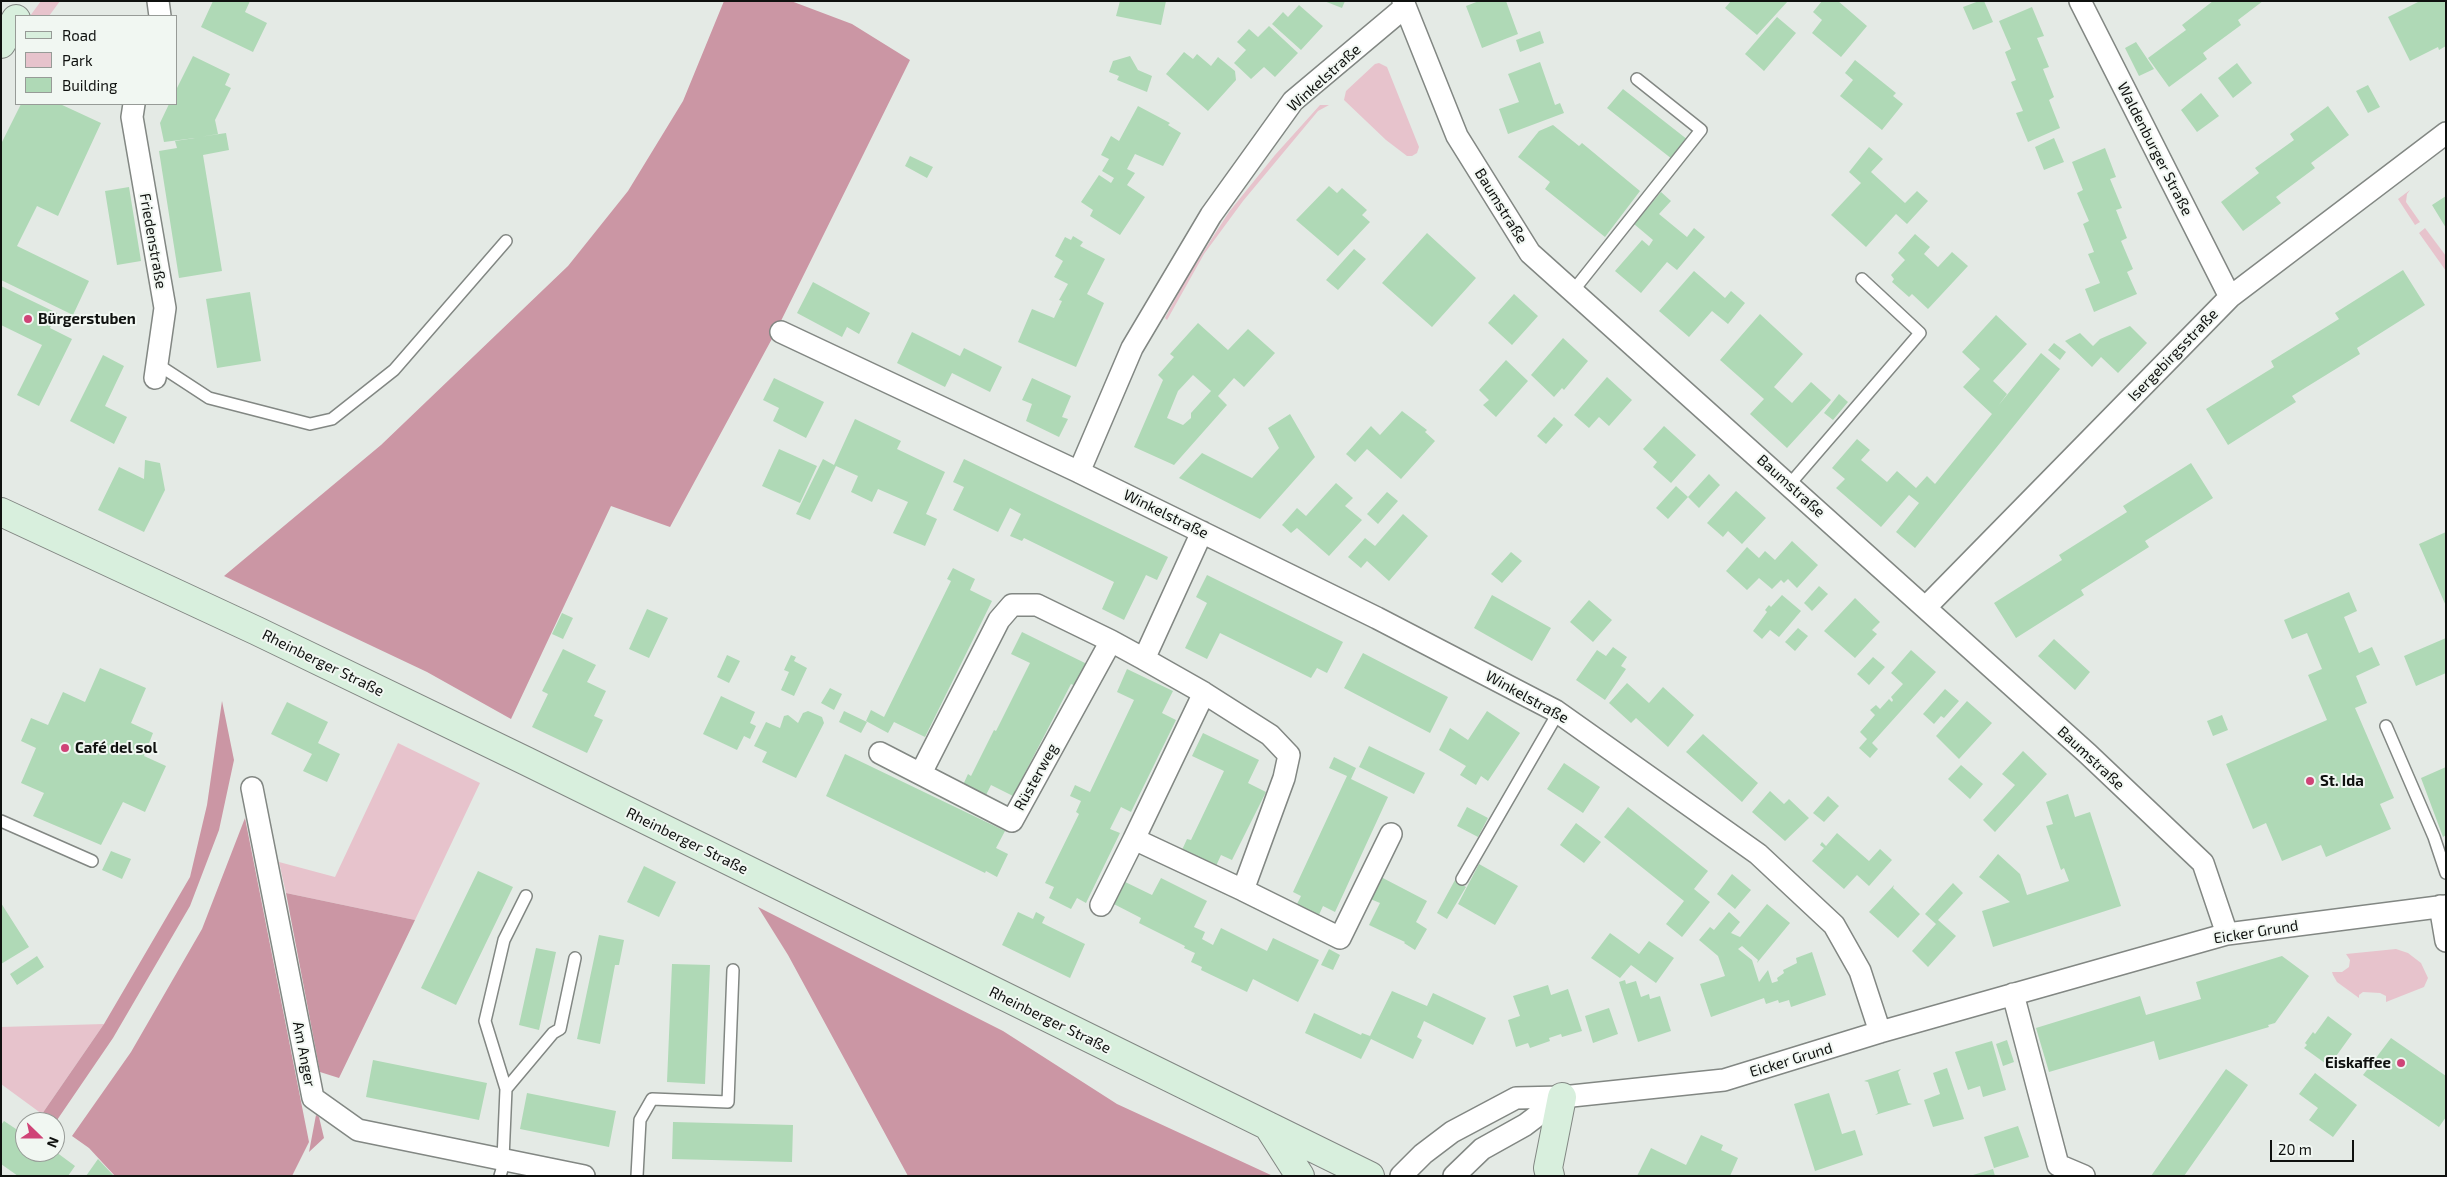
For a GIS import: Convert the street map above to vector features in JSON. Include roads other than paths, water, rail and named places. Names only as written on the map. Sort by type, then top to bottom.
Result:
[{"type":"main road","points":[[19,15],[27,1]]},
{"type":"main road","points":[[1,44],[15,21]]},
{"type":"main road","name":"Rheinberger Straße","points":[[1,512],[526,761],[1370,1176]]},
{"type":"main road","points":[[1550,1176],[1548,1168],[1562,1097]]},
{"type":"main road","points":[[1268,1126],[1300,1176]]},
{"type":"street","points":[[158,1],[160,15]]},
{"type":"street","name":"Waldenburger Straße","points":[[2080,1],[2230,297]]},
{"type":"street","name":"Baumstraße","points":[[1404,4],[1457,136],[1530,253],[1926,607],[2088,754],[2203,863],[2227,934]]},
{"type":"street","name":"Winkelstraße","points":[[1079,472],[1132,348],[1211,215],[1293,101],[1404,4]]},
{"type":"street","name":"Friedenstraße","points":[[134,105],[132,117],[165,308],[156,371]]},
{"type":"street","name":"Isergebirgsstraße","points":[[1926,607],[2230,297],[2446,133]]},
{"type":"street","name":"Winkelstraße","points":[[781,332],[1202,532],[1368,614],[1558,712],[1758,854],[1834,925],[1860,971],[1880,1032]]},
{"type":"street","points":[[1144,659],[1202,532]]},
{"type":"street","points":[[920,773],[999,620],[1012,605],[1036,605],[1144,659],[1204,693],[1270,736],[1290,755],[1284,778],[1243,890]]},
{"type":"street","name":"Rüsterweg","points":[[880,753],[1012,822],[1111,642]]},
{"type":"street","points":[[1101,905],[1204,693]]},
{"type":"street","name":"Am Anger","points":[[252,788],[313,1098],[358,1130],[502,1165],[584,1176]]},
{"type":"street","points":[[1134,839],[1340,938],[1391,834]]},
{"type":"street","points":[[2443,906],[2446,941]]},
{"type":"street","name":"Eicker Grund","points":[[1401,1176],[1423,1154],[1452,1132],[1516,1098],[1562,1097],[1724,1080],[1880,1032],[2227,934],[2443,906]]},
{"type":"street","points":[[2014,994],[2058,1165],[2084,1176]]},
{"type":"street","points":[[1454,1176],[1482,1148],[1525,1125],[1562,1097]]},
{"type":"lane","points":[[1573,291],[1701,130],[1637,79]]},
{"type":"lane","points":[[156,371],[209,398],[310,424],[332,419],[394,370],[506,241]]},
{"type":"lane","points":[[1790,485],[1920,333],[1862,278]]},
{"type":"lane","points":[[1462,879],[1558,712]]},
{"type":"lane","points":[[2386,726],[2434,837],[2446,873]]},
{"type":"lane","points":[[1,821],[92,860]]},
{"type":"lane","points":[[502,1165],[506,1089],[485,1021],[504,940],[526,896]]},
{"type":"lane","points":[[506,1089],[553,1033],[560,1029],[575,958]]},
{"type":"lane","points":[[637,1176],[640,1120],[652,1099],[728,1102],[733,970]]},
{"type":"place","name":"Bürgerstuben","points":[[28,319]]},
{"type":"place","name":"Café del sol","points":[[65,748]]},
{"type":"place","name":"St. Ida","points":[[2310,781]]},
{"type":"place","name":"Eiskaffee","points":[[2401,1063]]}]
